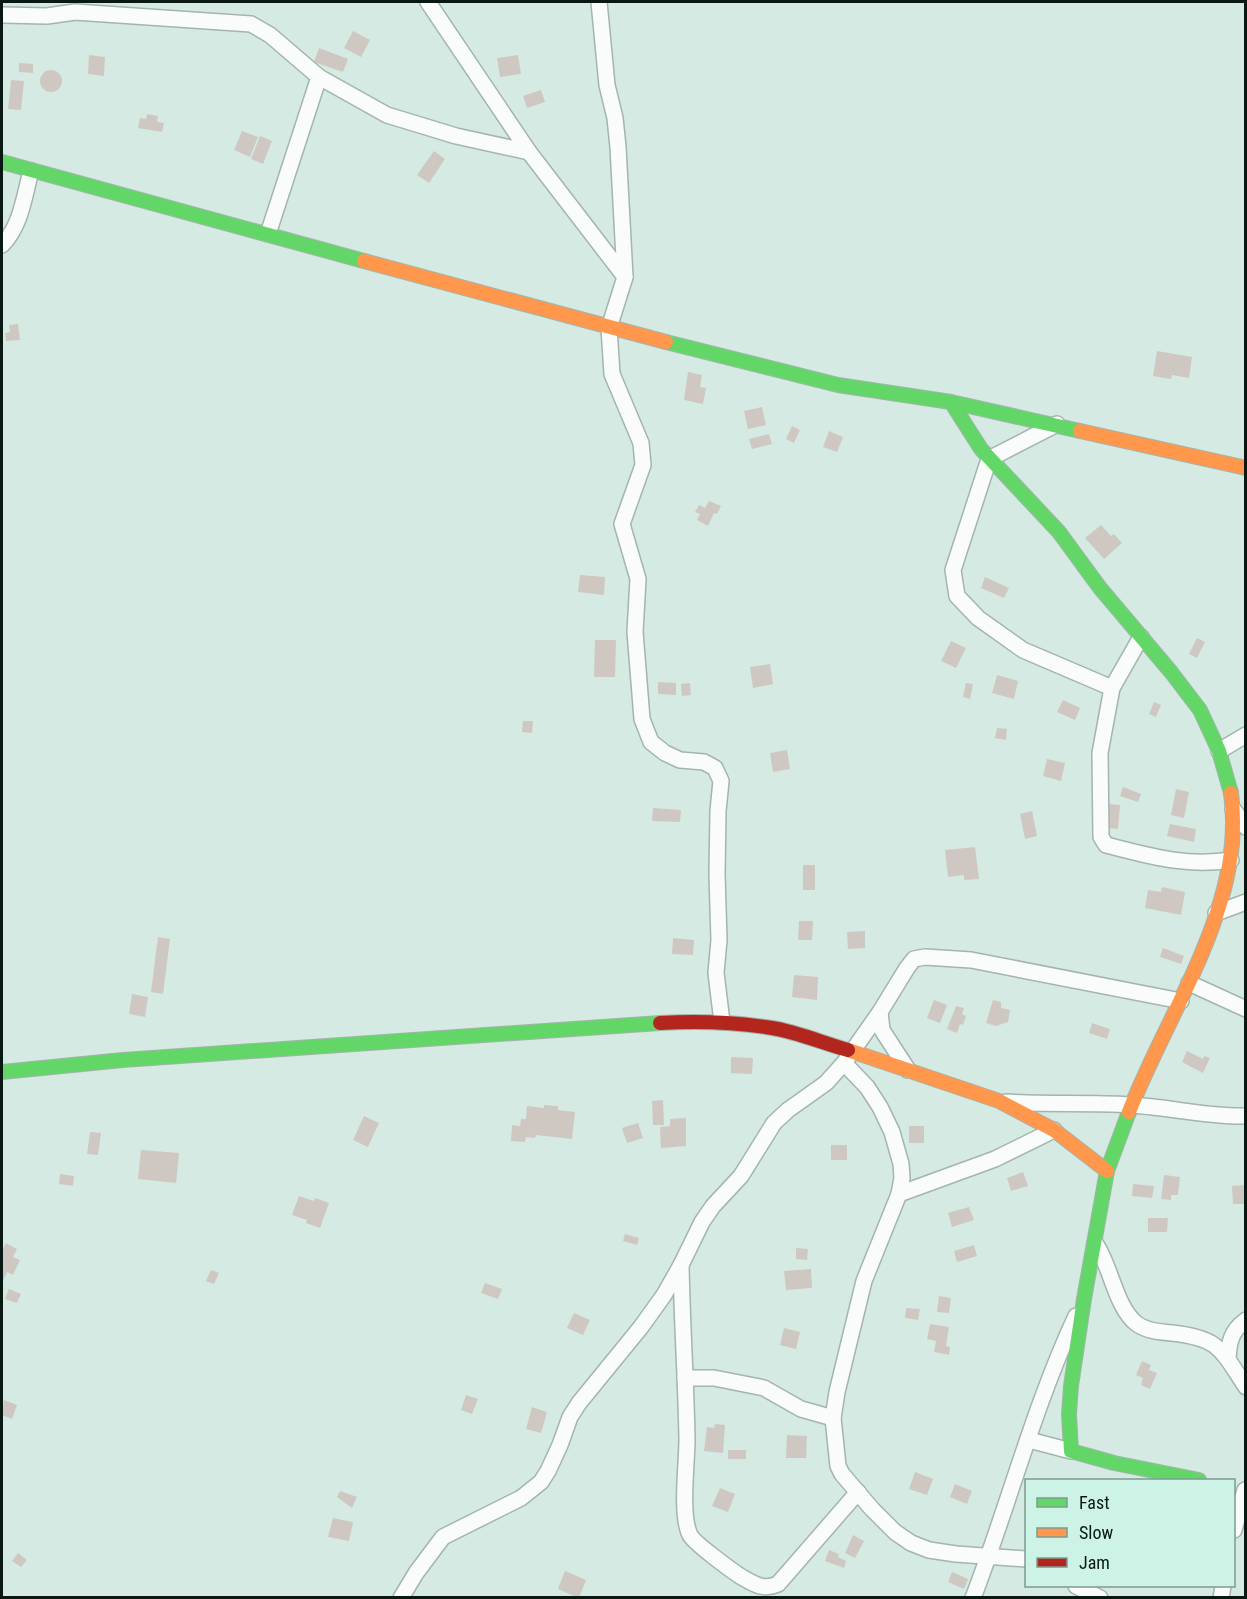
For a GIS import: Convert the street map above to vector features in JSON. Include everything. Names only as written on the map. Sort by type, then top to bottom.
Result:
[{"type":"street","points":[[428,2],[529,152],[625,277]]},
{"type":"street","points":[[599,2],[607,85],[615,118],[618,147],[625,277],[609,328],[612,374],[641,443],[643,465],[622,524],[638,579],[635,632],[642,719],[651,742],[665,753],[680,760],[704,762],[715,768],[721,781],[717,874],[719,940],[716,973],[722,1022]]},
{"type":"street","points":[[2,15],[47,16],[75,12],[251,24],[270,35],[319,77],[387,115],[456,136],[529,152]]},
{"type":"street","points":[[268,234],[319,77]]},
{"type":"street","points":[[2,162],[609,328],[838,385],[951,402],[1058,424],[1245,468]]},
{"type":"street","points":[[2,245],[9,238],[17,223],[31,171]]},
{"type":"street","points":[[951,402],[981,450],[1059,531],[1100,588],[1200,710],[1219,751],[1229,782],[1233,809],[1231,860],[1216,913],[1189,983],[1132,1105],[1107,1171],[1071,1386],[1069,1414],[1071,1451]]},
{"type":"street","points":[[1058,424],[989,459],[953,570],[957,596],[978,618],[1023,650],[1112,688]]},
{"type":"street","points":[[1141,637],[1112,688],[1100,753],[1102,842],[1106,845],[1169,860],[1196,864],[1231,860]]},
{"type":"street","points":[[1219,751],[1245,735]]},
{"type":"street","points":[[1233,809],[1245,826]]},
{"type":"street","points":[[1216,913],[1245,902]]},
{"type":"street","points":[[401,1598],[442,1537],[521,1498],[541,1482],[548,1471],[570,1417],[664,1295],[702,1222],[713,1206],[748,1165],[774,1123],[826,1083],[848,1057],[914,959],[925,957],[971,960],[1181,1001]]},
{"type":"street","points":[[1189,983],[1245,1009]]},
{"type":"street","points":[[880,1012],[882,1030],[909,1071]]},
{"type":"street","points":[[2,1072],[123,1060],[691,1022],[722,1022],[774,1028],[848,1057],[909,1071],[999,1101],[1069,1139],[1107,1171]]},
{"type":"street","points":[[848,1057],[880,1107],[892,1132],[901,1164],[902,1178],[899,1194],[864,1281],[832,1418],[838,1466],[842,1474],[895,1532],[911,1543],[929,1550],[1025,1559]]},
{"type":"street","points":[[999,1101],[1132,1105],[1185,1112],[1245,1116]]},
{"type":"street","points":[[899,1194],[995,1159],[1054,1130]]},
{"type":"street","points":[[1095,1243],[1106,1262],[1127,1312],[1136,1323],[1148,1330],[1191,1335],[1208,1340],[1228,1359],[1245,1387]]},
{"type":"street","points":[[681,1265],[686,1502],[689,1534],[693,1540],[735,1572],[761,1587],[770,1588],[777,1584],[858,1492]]},
{"type":"street","points":[[973,1598],[1054,1366],[1084,1299]]},
{"type":"street","points":[[1228,1359],[1229,1342],[1233,1333],[1245,1320]]},
{"type":"street","points":[[685,1378],[714,1378],[764,1388],[801,1409],[832,1418]]},
{"type":"street","points":[[1029,1440],[1114,1463],[1194,1479]]},
{"type":"street","points":[[1235,1520],[1241,1489]]},
{"type":"street","points":[[1078,1587],[1100,1598]]},
{"type":"building","points":[[353,31],[370,40],[361,57],[344,48]]},
{"type":"building","points":[[319,48],[348,59],[343,72],[314,62]]},
{"type":"building","points":[[89,55],[105,57],[104,76],[88,74]]},
{"type":"building","points":[[518,55],[521,74],[500,77],[497,58]]},
{"type":"building","points":[[19,63],[33,64],[33,73],[19,72]]},
{"type":"building","points":[[51,70],[59,73],[62,81],[59,89],[51,92],[43,89],[40,81],[43,73]]},
{"type":"building","points":[[11,80],[24,81],[21,110],[8,109]]},
{"type":"building","points":[[541,90],[545,102],[527,108],[523,96]]},
{"type":"building","points":[[147,114],[158,116],[157,122],[164,123],[162,132],[138,128],[140,118],[146,119]]},
{"type":"building","points":[[242,131],[258,137],[250,157],[234,150]]},
{"type":"building","points":[[260,136],[272,141],[263,164],[251,159]]},
{"type":"building","points":[[434,151],[445,159],[429,183],[417,175]]},
{"type":"building","points":[[18,324],[20,340],[6,341],[5,333],[10,332],[9,325]]},
{"type":"building","points":[[1157,351],[1192,357],[1189,378],[1172,375],[1171,379],[1153,376]]},
{"type":"building","points":[[688,372],[702,375],[700,387],[706,388],[703,404],[684,400]]},
{"type":"building","points":[[762,407],[766,425],[748,429],[744,411]]},
{"type":"building","points":[[792,426],[800,430],[794,443],[786,439]]},
{"type":"building","points":[[829,431],[843,437],[837,452],[823,447]]},
{"type":"building","points":[[769,434],[772,444],[752,449],[749,439]]},
{"type":"building","points":[[709,501],[721,506],[717,514],[714,513],[708,526],[697,520],[700,514],[695,512],[699,505],[705,508]]},
{"type":"building","points":[[1101,525],[1111,536],[1114,534],[1122,543],[1104,559],[1085,538]]},
{"type":"building","points":[[580,575],[605,577],[604,595],[578,592]]},
{"type":"building","points":[[985,577],[1009,588],[1004,598],[981,588]]},
{"type":"building","points":[[1197,638],[1205,642],[1197,658],[1189,654]]},
{"type":"building","points":[[595,640],[616,640],[615,677],[594,677]]},
{"type":"building","points":[[951,641],[966,648],[956,668],[941,661]]},
{"type":"building","points":[[770,664],[773,684],[753,688],[750,667]]},
{"type":"building","points":[[997,675],[1018,681],[1014,699],[992,693]]},
{"type":"building","points":[[658,682],[676,683],[676,695],[658,694]]},
{"type":"building","points":[[690,683],[691,695],[682,696],[681,684]]},
{"type":"building","points":[[966,683],[973,684],[970,699],[963,697]]},
{"type":"building","points":[[1063,700],[1080,708],[1075,720],[1057,712]]},
{"type":"building","points":[[1154,702],[1161,705],[1156,717],[1149,714]]},
{"type":"building","points":[[523,721],[533,721],[532,733],[522,732]]},
{"type":"building","points":[[997,728],[1007,729],[1006,740],[995,738]]},
{"type":"building","points":[[787,750],[790,769],[773,772],[770,753]]},
{"type":"building","points":[[1047,759],[1065,763],[1061,781],[1043,776]]},
{"type":"building","points":[[1123,787],[1141,794],[1138,802],[1120,796]]},
{"type":"building","points":[[1176,789],[1189,792],[1184,818],[1171,815]]},
{"type":"building","points":[[1109,804],[1120,805],[1118,829],[1106,828]]},
{"type":"building","points":[[653,808],[681,810],[680,822],[652,821]]},
{"type":"building","points":[[1032,811],[1037,836],[1025,839],[1020,814]]},
{"type":"building","points":[[1170,824],[1196,829],[1194,842],[1167,836]]},
{"type":"building","points":[[975,847],[979,879],[964,880],[964,875],[948,877],[945,850]]},
{"type":"building","points":[[803,865],[815,865],[815,890],[803,890]]},
{"type":"building","points":[[1162,887],[1185,892],[1181,915],[1145,908],[1148,890],[1161,892]]},
{"type":"building","points":[[799,921],[813,921],[812,940],[798,940]]},
{"type":"building","points":[[865,931],[865,948],[848,949],[847,932]]},
{"type":"building","points":[[158,937],[170,939],[163,994],[151,992]]},
{"type":"building","points":[[673,938],[694,940],[693,955],[672,954]]},
{"type":"building","points":[[1163,948],[1184,956],[1181,964],[1160,957]]},
{"type":"building","points":[[794,975],[818,977],[817,1000],[792,997]]},
{"type":"building","points":[[132,994],[148,997],[145,1017],[129,1014]]},
{"type":"building","points":[[934,1000],[947,1005],[940,1023],[927,1018]]},
{"type":"building","points":[[993,1000],[1001,1002],[1001,1008],[1010,1010],[1008,1022],[996,1026],[986,1023]]},
{"type":"building","points":[[956,1006],[964,1008],[962,1014],[966,1016],[957,1033],[947,1029]]},
{"type":"building","points":[[1092,1023],[1110,1029],[1107,1039],[1089,1033]]},
{"type":"building","points":[[1187,1051],[1203,1059],[1204,1056],[1210,1058],[1203,1073],[1182,1062]]},
{"type":"building","points":[[731,1057],[753,1058],[752,1074],[731,1073]]},
{"type":"building","points":[[663,1100],[664,1125],[653,1125],[652,1101]]},
{"type":"building","points":[[544,1105],[558,1106],[558,1110],[575,1112],[572,1139],[536,1135],[535,1138],[526,1137],[525,1142],[511,1141],[512,1125],[520,1126],[521,1119],[526,1119],[527,1106],[544,1108]]},
{"type":"building","points":[[364,1116],[379,1123],[368,1147],[353,1140]]},
{"type":"building","points":[[686,1118],[686,1146],[661,1148],[660,1127],[670,1126],[670,1119]]},
{"type":"building","points":[[638,1123],[643,1138],[627,1143],[622,1128]]},
{"type":"building","points":[[909,1126],[924,1126],[924,1143],[909,1143]]},
{"type":"building","points":[[90,1132],[101,1133],[98,1155],[87,1154]]},
{"type":"building","points":[[831,1145],[847,1145],[847,1160],[831,1160]]},
{"type":"building","points":[[141,1150],[179,1153],[176,1183],[138,1179]]},
{"type":"building","points":[[1023,1172],[1028,1186],[1011,1191],[1007,1178]]},
{"type":"building","points":[[60,1174],[74,1176],[73,1186],[59,1184]]},
{"type":"building","points":[[1164,1175],[1180,1177],[1178,1195],[1171,1195],[1171,1200],[1161,1199]]},
{"type":"building","points":[[1133,1184],[1154,1186],[1152,1198],[1132,1196]]},
{"type":"building","points":[[1246,1185],[1246,1204],[1233,1204],[1232,1186]]},
{"type":"building","points":[[299,1196],[329,1203],[320,1228],[292,1215]]},
{"type":"building","points":[[969,1207],[974,1220],[952,1227],[948,1213]]},
{"type":"building","points":[[1148,1218],[1168,1218],[1167,1232],[1148,1232]]},
{"type":"building","points":[[625,1234],[639,1238],[637,1245],[623,1241]]},
{"type":"building","points":[[6,1243],[17,1249],[13,1257],[20,1260],[13,1275],[7,1272],[2,1283],[2,1251]]},
{"type":"building","points":[[974,1245],[977,1256],[957,1262],[954,1251]]},
{"type":"building","points":[[796,1248],[808,1249],[807,1260],[796,1259]]},
{"type":"building","points":[[811,1269],[812,1288],[786,1290],[784,1271]]},
{"type":"building","points":[[211,1270],[219,1273],[214,1284],[206,1281]]},
{"type":"building","points":[[485,1283],[502,1289],[498,1299],[481,1293]]},
{"type":"building","points":[[9,1289],[21,1294],[17,1303],[5,1299]]},
{"type":"building","points":[[939,1296],[951,1298],[949,1313],[937,1312]]},
{"type":"building","points":[[906,1308],[920,1309],[918,1320],[905,1318]]},
{"type":"building","points":[[574,1313],[590,1320],[583,1335],[567,1328]]},
{"type":"building","points":[[930,1324],[949,1327],[946,1346],[950,1347],[949,1355],[934,1352],[936,1341],[927,1339]]},
{"type":"building","points":[[784,1328],[800,1332],[796,1349],[780,1345]]},
{"type":"building","points":[[1142,1361],[1151,1365],[1149,1370],[1157,1373],[1150,1389],[1141,1385],[1143,1378],[1136,1375]]},
{"type":"building","points":[[466,1395],[478,1399],[472,1414],[461,1410]]},
{"type":"building","points":[[4,1400],[17,1405],[12,1419],[2,1415]]},
{"type":"building","points":[[532,1407],[547,1412],[541,1433],[526,1429]]},
{"type":"building","points":[[715,1424],[725,1425],[723,1453],[704,1451],[707,1427],[714,1428]]},
{"type":"building","points":[[787,1435],[807,1436],[806,1458],[786,1458]]},
{"type":"building","points":[[728,1450],[746,1450],[746,1459],[728,1459]]},
{"type":"building","points":[[915,1472],[933,1479],[927,1495],[909,1489]]},
{"type":"building","points":[[955,1484],[972,1491],[967,1504],[950,1497]]},
{"type":"building","points":[[720,1488],[735,1494],[728,1512],[712,1506]]},
{"type":"building","points":[[340,1491],[357,1497],[352,1508],[337,1497]]},
{"type":"building","points":[[333,1518],[353,1522],[349,1541],[328,1537]]},
{"type":"building","points":[[853,1535],[864,1541],[855,1558],[845,1553]]},
{"type":"building","points":[[829,1550],[839,1554],[838,1557],[846,1561],[844,1568],[825,1561]]},
{"type":"building","points":[[18,1553],[27,1560],[21,1567],[12,1561]]},
{"type":"building","points":[[565,1571],[586,1580],[579,1598],[558,1589]]},
{"type":"building","points":[[952,1572],[968,1579],[964,1589],[948,1582]]},
{"type":"traffic: fast","points":[[2,162],[364,261]]},
{"type":"traffic: fast","points":[[666,342],[838,385],[951,402],[1080,431]]},
{"type":"traffic: fast","points":[[951,402],[981,449],[1059,532],[1100,588],[1200,710],[1219,751],[1231,793]]},
{"type":"traffic: fast","points":[[2,1072],[123,1060],[660,1023]]},
{"type":"traffic: fast","points":[[1129,1112],[1107,1171],[1084,1299],[1071,1386],[1069,1414],[1071,1451],[1114,1463],[1194,1479]]},
{"type":"traffic: slow","points":[[364,261],[666,342]]},
{"type":"traffic: slow","points":[[1080,431],[1246,468]]},
{"type":"traffic: slow","points":[[1129,1112],[1216,917],[1227,876],[1233,835],[1231,793]]},
{"type":"traffic: slow","points":[[848,1050],[999,1101],[1054,1130],[1107,1171]]},
{"type":"traffic: jam","points":[[660,1023],[716,1022],[772,1028],[848,1050]]}]
